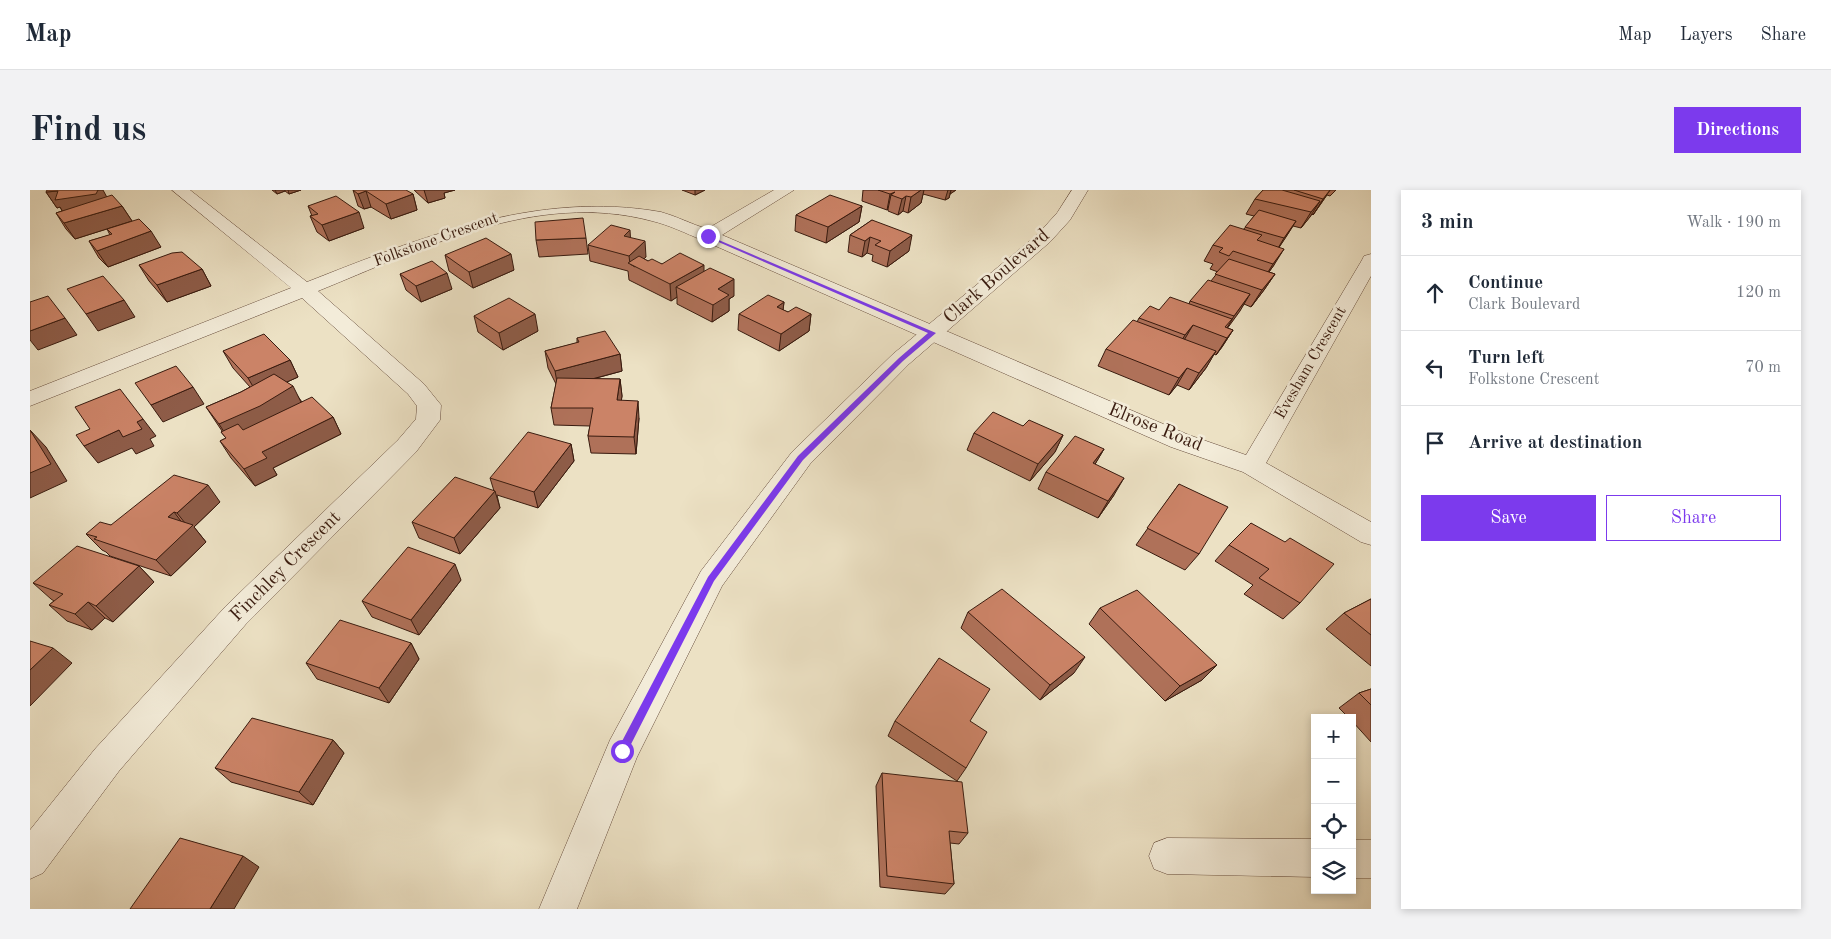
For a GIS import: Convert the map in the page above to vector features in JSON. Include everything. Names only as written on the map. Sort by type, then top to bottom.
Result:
[{"type":"street","name":"Finchley Crescent","points":[[30,860],[107,760],[236,615],[408,446],[428,420],[429,404],[416,389],[304,289],[180,190]]},
{"type":"street","points":[[708,236],[786,190]]},
{"type":"street","name":"Clark Boulevard","points":[[558,909],[622,751],[711,579],[801,458],[901,359],[1044,238],[1064,216],[1080,190]]},
{"type":"street","name":"Folkstone Crescent","points":[[30,399],[462,227],[514,212],[569,207],[611,208],[656,216],[708,236],[932,333]]},
{"type":"street","name":"Evesham Crescent","points":[[1252,466],[1371,260]]},
{"type":"street","name":"Elrose Road","points":[[932,333],[1180,441],[1252,466],[1371,535]]},
{"type":"street","points":[[1167,856],[1311,858]]},
{"type":"street","points":[[1356,859],[1371,859]]},
{"type":"building","points":[[47,190],[98,190],[96,194],[55,200],[58,191],[46,192]]},
{"type":"building","points":[[353,190],[406,190],[413,194],[386,204],[366,191],[358,194]]},
{"type":"building","points":[[878,190],[921,190],[911,197],[906,196],[902,199],[891,195],[895,192],[890,194]]},
{"type":"building","points":[[1263,190],[1282,190],[1320,201],[1311,212],[1255,199]]},
{"type":"building","points":[[1294,190],[1330,190],[1323,199]]},
{"type":"building","points":[[112,195],[122,206],[64,223],[56,213]]},
{"type":"building","points":[[830,195],[862,206],[828,227],[796,215]]},
{"type":"building","points":[[336,196],[359,212],[322,225],[310,216],[318,214],[308,206]]},
{"type":"building","points":[[1259,210],[1296,221],[1284,238],[1245,227]]},
{"type":"building","points":[[583,218],[586,238],[536,240],[535,222]]},
{"type":"building","points":[[139,219],[151,231],[97,251],[89,241],[112,234],[107,229]]},
{"type":"building","points":[[872,220],[912,235],[890,251],[875,245],[881,241],[870,237],[865,241],[850,235]]},
{"type":"building","points":[[611,225],[630,230],[624,236],[645,241],[629,256],[588,245]]},
{"type":"building","points":[[1230,225],[1262,235],[1257,240],[1284,249],[1273,264],[1233,251],[1229,256],[1219,252],[1223,248],[1213,245]]},
{"type":"building","points":[[486,238],[511,254],[469,272],[445,255]]},
{"type":"building","points":[[182,252],[202,269],[157,285],[139,265],[172,253]]},
{"type":"building","points":[[680,253],[704,265],[670,284],[628,263],[639,256],[648,261],[652,259],[662,264]]},
{"type":"building","points":[[1229,259],[1275,274],[1262,290],[1215,274]]},
{"type":"building","points":[[432,261],[447,273],[416,286],[400,274]]},
{"type":"building","points":[[710,268],[734,279],[718,289],[729,295],[713,305],[676,287]]},
{"type":"building","points":[[103,276],[124,300],[86,314],[67,289]]},
{"type":"building","points":[[1208,280],[1250,294],[1234,316],[1190,301]]},
{"type":"building","points":[[768,295],[784,302],[777,307],[788,312],[796,307],[811,314],[781,334],[739,314]]},
{"type":"building","points":[[48,296],[65,318],[30,331],[30,302]]},
{"type":"building","points":[[1170,297],[1232,319],[1225,327],[1233,330],[1227,338],[1193,325],[1185,335],[1139,318],[1150,306],[1159,310]]},
{"type":"building","points":[[509,298],[535,314],[499,333],[474,316]]},
{"type":"building","points":[[1133,320],[1216,351],[1199,373],[1187,368],[1179,378],[1106,349]]},
{"type":"building","points":[[605,331],[620,354],[555,371],[545,351],[579,342],[577,338]]},
{"type":"building","points":[[264,334],[290,360],[248,378],[223,351]]},
{"type":"building","points":[[176,366],[193,387],[151,405],[135,383]]},
{"type":"building","points":[[274,374],[293,386],[260,406],[219,424],[206,407],[241,392]]},
{"type":"building","points":[[557,378],[620,379],[617,400],[638,401],[634,437],[588,436],[593,408],[551,408]]},
{"type":"building","points":[[120,389],[143,419],[137,422],[142,429],[123,437],[119,430],[84,446],[76,435],[90,429],[75,407]]},
{"type":"building","points":[[312,397],[333,417],[262,452],[267,458],[244,469],[220,441],[226,438],[221,432],[238,424],[243,430]]},
{"type":"building","points":[[993,412],[1023,426],[1029,420],[1063,435],[1038,464],[974,433]]},
{"type":"building","points":[[30,430],[51,464],[30,473]]},
{"type":"building","points":[[528,432],[571,444],[534,492],[490,478]]},
{"type":"building","points":[[1075,436],[1104,449],[1093,463],[1124,478],[1108,501],[1046,472]]},
{"type":"building","points":[[174,475],[208,485],[177,513],[174,512],[168,517],[193,525],[156,560],[94,539],[97,537],[86,534],[100,522],[111,525]]},
{"type":"building","points":[[455,477],[495,491],[454,538],[412,522]]},
{"type":"building","points":[[1179,484],[1228,507],[1199,554],[1147,528]]},
{"type":"building","points":[[1251,523],[1285,542],[1290,538],[1334,564],[1300,603],[1259,578],[1269,569],[1229,545]]},
{"type":"building","points":[[77,546],[139,566],[96,606],[88,602],[75,614],[49,605],[63,594],[33,583]]},
{"type":"building","points":[[408,547],[455,564],[411,620],[362,601]]},
{"type":"building","points":[[1002,589],[1085,657],[1050,685],[968,612]]},
{"type":"building","points":[[1137,590],[1217,665],[1180,686],[1100,608]]},
{"type":"building","points":[[1371,599],[1371,635],[1344,613]]},
{"type":"building","points":[[340,620],[411,643],[379,688],[306,663]]},
{"type":"building","points":[[30,641],[53,648],[30,670]]},
{"type":"building","points":[[939,658],[990,689],[970,721],[987,732],[966,768],[895,721]]},
{"type":"building","points":[[1371,689],[1371,705],[1359,693]]},
{"type":"building","points":[[252,718],[333,740],[299,792],[215,768]]},
{"type":"building","points":[[882,773],[962,782],[968,833],[949,831],[954,884],[887,876]]},
{"type":"building","points":[[180,838],[243,856],[210,909],[130,909]]},
{"type":"route","points":[[622,751],[711,579],[801,458],[901,359],[932,333],[708,236]]}]
